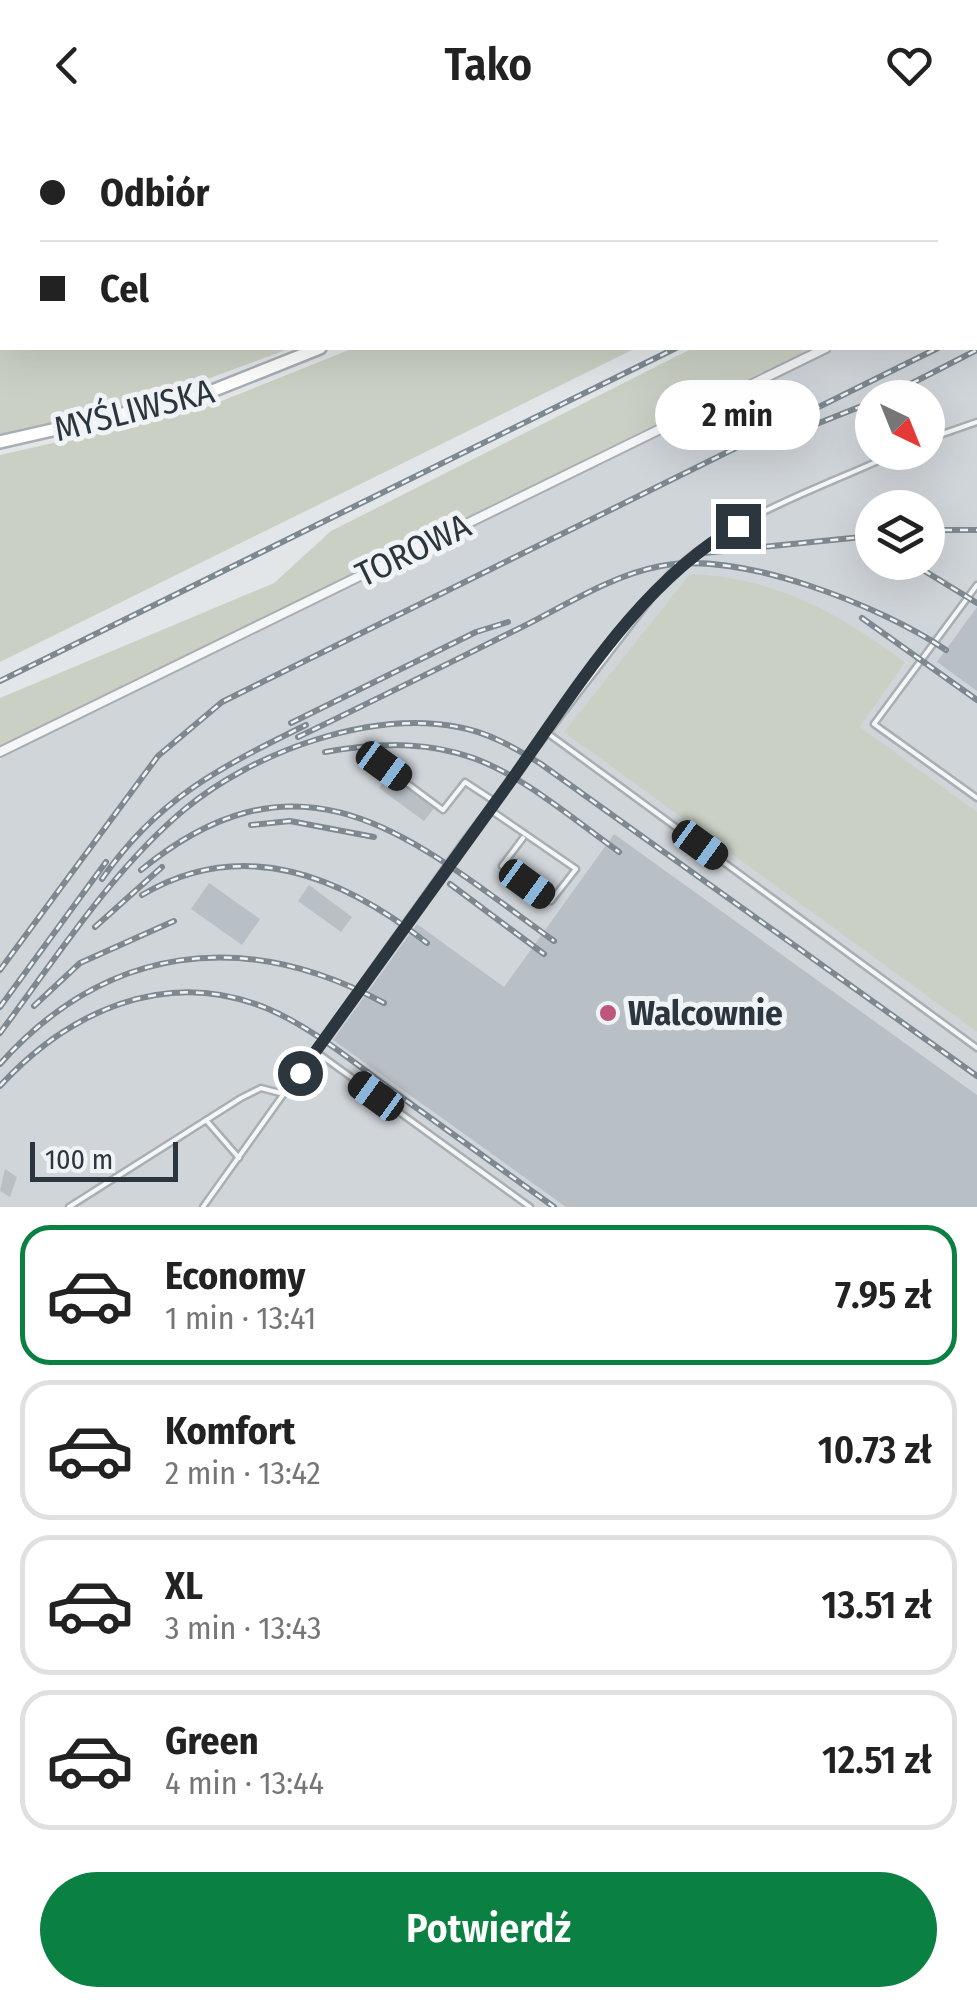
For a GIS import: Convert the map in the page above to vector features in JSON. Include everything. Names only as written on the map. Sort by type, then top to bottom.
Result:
[{"type":"street","name":"MYŚLIWSKA","points":[[0,442],[171,405],[315,350]]},
{"type":"street","name":"TOROWA","points":[[0,752],[822,350]]},
{"type":"lane","points":[[945,432],[977,422]]},
{"type":"lane","points":[[203,1207],[489,808],[616,640],[693,554],[738,526],[859,470]]},
{"type":"lane","points":[[977,585],[874,724],[977,798]]},
{"type":"lane","points":[[546,732],[977,1048]]},
{"type":"lane","points":[[384,766],[443,810],[465,782],[494,802]]},
{"type":"lane","points":[[489,808],[576,868],[551,901],[502,866],[522,838]]},
{"type":"lane","points":[[315,1052],[530,1207]]},
{"type":"lane","points":[[70,1207],[260,1088],[284,1094]]},
{"type":"lane","points":[[206,1120],[239,1158]]},
{"type":"shaded area","points":[[0,350],[286,350],[134,406],[0,434]]},
{"type":"shaded area","points":[[349,350],[632,350],[0,662],[0,455],[199,410]]},
{"type":"shaded area","points":[[689,350],[808,350],[0,746],[0,698],[274,583],[331,531]]},
{"type":"shaded area","points":[[834,350],[977,350],[977,1207],[0,1207],[0,759]]},
{"type":"shaded area","points":[[690,574],[778,590],[830,613],[905,662],[860,727],[977,812],[977,1032],[564,732]]},
{"type":"building","points":[[977,607],[977,691],[937,662]]},
{"type":"building","points":[[392,770],[438,803],[424,821],[379,788]]},
{"type":"building","name":"Walcownie","points":[[614,834],[977,1095],[977,1207],[566,1207],[333,1040],[417,924],[504,987]]},
{"type":"building","points":[[209,883],[260,919],[242,945],[191,909]]},
{"type":"building","points":[[309,885],[352,917],[341,932],[298,901]]},
{"type":"building","points":[[5,1169],[17,1177],[10,1197],[0,1191]]},
{"type":"railway","points":[[0,681],[672,350]]},
{"type":"railway","points":[[0,970],[158,756],[222,702],[934,350]]},
{"type":"railway","points":[[918,380],[977,350]]},
{"type":"railway","points":[[781,438],[855,409]]},
{"type":"railway","points":[[945,530],[977,530]]},
{"type":"railway","points":[[703,553],[855,538]]},
{"type":"railway","points":[[298,737],[590,592],[661,566],[693,563],[769,574],[848,600],[946,650]]},
{"type":"railway","points":[[939,580],[977,603]]},
{"type":"railway","points":[[862,618],[977,700]]},
{"type":"railway","points":[[291,723],[476,632],[508,622]]},
{"type":"railway","points":[[0,1033],[86,915],[133,859],[213,788],[314,740],[351,730],[424,723],[480,733],[541,764],[977,1076]]},
{"type":"railway","points":[[102,879],[146,827],[193,787],[306,725]]},
{"type":"railway","points":[[325,752],[416,746],[485,763],[547,799],[619,852]]},
{"type":"railway","points":[[141,870],[200,830],[255,810],[307,807],[356,817],[405,839],[453,868],[554,941]]},
{"type":"railway","points":[[251,825],[290,821],[374,837]]},
{"type":"railway","points":[[0,1007],[106,862]]},
{"type":"railway","points":[[142,895],[180,877],[218,868],[255,866],[291,872],[361,899],[427,943]]},
{"type":"railway","points":[[95,927],[162,867]]},
{"type":"railway","points":[[450,884],[544,954]]},
{"type":"railway","points":[[34,1006],[80,963],[174,921]]},
{"type":"railway","points":[[0,1064],[42,1024],[86,993],[132,972],[180,960],[230,958],[280,964],[332,979],[384,1003]]},
{"type":"railway","points":[[0,1086],[57,1036],[121,1004],[156,995],[192,992],[229,997],[266,1008],[316,1035],[554,1207]]},
{"type":"place","name":"Walcownie","points":[[608,1013]]},
{"type":"route","points":[[300,1073],[462,844],[616,640],[669,575],[705,545],[738,526]]}]
